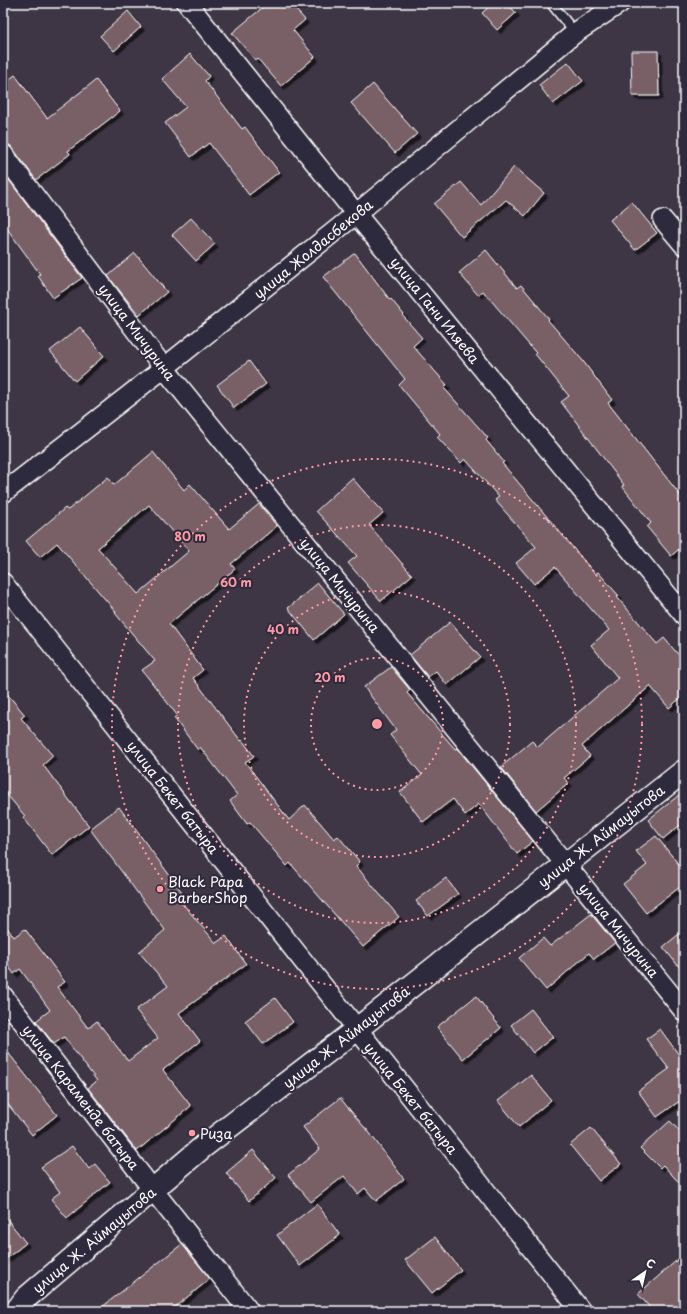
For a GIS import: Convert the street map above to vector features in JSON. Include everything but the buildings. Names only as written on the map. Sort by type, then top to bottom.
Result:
[{"type":"street","name":"улица Гани Иляева","points":[[187,3],[356,214],[684,615]]},
{"type":"street","name":"улица Жолдасбекова","points":[[3,494],[164,368],[356,214],[575,33],[620,3]]},
{"type":"street","name":"улица Мичурина","points":[[3,154],[164,368],[684,1011]]},
{"type":"street","points":[[663,220],[684,245]]},
{"type":"street","name":"улица Бекет батыра","points":[[3,583],[581,1311]]},
{"type":"street","name":"улица Ж. Аймауытова","points":[[16,1311],[26,1298],[204,1146],[357,1030],[684,771]]},
{"type":"street","name":"улица Караменде батыра","points":[[3,996],[153,1190],[250,1311]]},
{"type":"lane","points":[[551,3],[575,33]]},
{"type":"place","name":"Black Papa BarberShop","points":[[160,889]]},
{"type":"place","name":"Риза","points":[[192,1133]]}]
